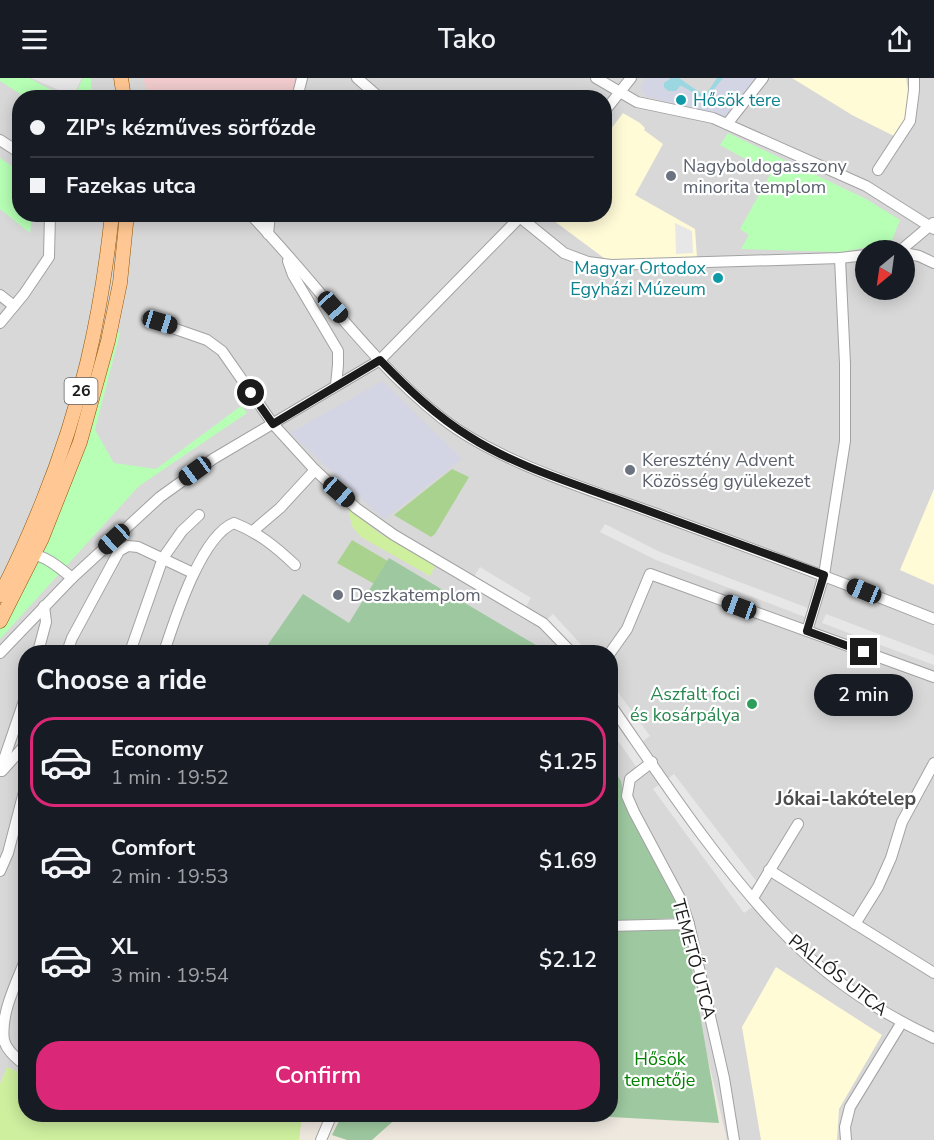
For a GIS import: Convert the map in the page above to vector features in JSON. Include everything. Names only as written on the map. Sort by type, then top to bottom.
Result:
[{"type":"main road","name":"26","points":[[0,595],[19,560],[63,452],[80,397],[94,339],[106,272],[111,222]]},
{"type":"main road","name":"26","points":[[0,621],[61,496],[80,442],[108,341],[120,283],[126,222]]},
{"type":"street","points":[[357,78],[371,90]]},
{"type":"street","points":[[596,78],[637,102],[713,118],[866,186],[932,226],[915,241]]},
{"type":"street","points":[[612,102],[631,78]]},
{"type":"street","points":[[727,124],[763,78]]},
{"type":"street","points":[[878,170],[910,121],[914,78]]},
{"type":"street","points":[[0,323],[49,257],[50,222]]},
{"type":"street","points":[[257,222],[380,360],[444,420],[473,439],[504,455],[573,484],[824,575],[934,619]]},
{"type":"street","points":[[268,234],[269,222]]},
{"type":"street","points":[[0,653],[72,578],[160,497],[213,459],[380,360],[514,222]]},
{"type":"street","points":[[527,222],[564,253],[588,262],[611,265],[855,256]]},
{"type":"street","points":[[286,255],[293,275],[338,351],[336,385]]},
{"type":"street","points":[[915,255],[934,263]]},
{"type":"street","points":[[807,631],[824,575],[845,441],[845,364],[840,258]]},
{"type":"street","points":[[0,295],[14,306]]},
{"type":"street","points":[[147,319],[207,340],[222,351],[273,424],[315,470],[339,492],[394,535],[543,623],[564,645]]},
{"type":"street","points":[[253,531],[280,508],[315,470]]},
{"type":"street","points":[[132,645],[163,558],[182,531],[199,515]]},
{"type":"street","points":[[167,645],[193,573],[225,526],[234,523],[253,531],[295,565]]},
{"type":"street","points":[[70,645],[119,551],[128,546],[138,547],[193,573]]},
{"type":"street","points":[[19,560],[25,554],[34,554],[57,566],[72,578]]},
{"type":"street","points":[[615,645],[627,629],[650,574],[934,677]]},
{"type":"street","points":[[40,645],[46,622],[44,606]]},
{"type":"street","name":"PALLÓS UTCA","points":[[618,715],[720,858],[778,928],[812,960],[859,996],[934,1038]]},
{"type":"street","points":[[0,773],[18,719]]},
{"type":"street","points":[[0,773],[18,753]]},
{"type":"street","name":"TEMETŐ UTCA","points":[[652,762],[630,779],[627,796],[681,900],[689,924],[724,1078],[734,1140]]},
{"type":"street","points":[[855,924],[878,887],[903,822],[934,763]]},
{"type":"street","points":[[0,871],[8,853],[18,815]]},
{"type":"street","points":[[753,898],[798,824]]},
{"type":"street","points":[[770,870],[934,973]]},
{"type":"street","points":[[618,926],[689,924]]},
{"type":"street","points":[[18,976],[3,1011],[4,1040],[12,1054],[18,1056]]},
{"type":"street","points":[[846,1140],[844,1127],[850,1107],[902,1022]]},
{"type":"street","points":[[321,1140],[329,1122]]},
{"type":"shaded area","points":[[0,78],[934,78],[934,1140],[727,1140],[675,918],[618,922],[618,645],[18,645],[18,1072],[7,1067],[0,1084]]},
{"type":"shaded area","points":[[31,78],[82,78],[76,90],[59,90]]},
{"type":"shaded area","points":[[143,78],[299,78],[297,90],[147,90]]},
{"type":"shaded area","name":"Hősök tere","points":[[646,78],[671,78],[666,80],[666,90],[670,92],[682,86],[703,99],[707,98],[723,78],[766,78],[730,122],[646,96],[640,88]]},
{"type":"shaded area","points":[[792,78],[906,78],[911,107],[898,138],[852,115]]},
{"type":"shaded area","points":[[623,113],[640,123],[645,128],[644,130],[663,144],[635,195],[695,229],[697,258],[608,261],[555,222],[612,222],[612,128]]},
{"type":"shaded area","points":[[675,223],[692,231],[693,253],[676,254]]},
{"type":"shaded area","points":[[382,381],[462,459],[384,519],[290,433]]},
{"type":"shaded area","points":[[934,489],[934,585],[900,570]]},
{"type":"shaded area","points":[[605,524],[660,552],[808,608],[805,617],[656,560],[600,532]]},
{"type":"shaded area","points":[[480,567],[531,598],[524,610],[472,580]]},
{"type":"shaded area","points":[[553,614],[582,645],[564,645],[543,623]]},
{"type":"shaded area","points":[[826,614],[934,655],[934,665],[822,623]]},
{"type":"shaded area","points":[[618,692],[650,736],[639,744],[649,759],[637,768],[618,741]]},
{"type":"shaded area","points":[[674,774],[757,882],[747,890],[758,903],[744,913],[653,789]]},
{"type":"shaded area","points":[[776,967],[882,1035],[839,1109],[837,1140],[761,1140],[742,1027]]},
{"type":"green space","points":[[0,78],[29,78],[51,90],[14,90],[0,81]]},
{"type":"green space","points":[[83,78],[91,78],[92,90],[77,90]]},
{"type":"green space","points":[[728,133],[866,199],[900,220],[892,240],[855,240],[855,249],[841,252],[741,249],[749,235],[740,229],[771,173],[720,145]]},
{"type":"green space","points":[[0,158],[12,166],[12,219],[0,209]]},
{"type":"green space","points":[[16,222],[31,222],[30,233]]},
{"type":"green space","points":[[111,326],[120,333],[95,430],[114,463],[156,469],[241,406],[247,413],[139,486],[0,639],[0,625],[48,539]]},
{"type":"green space","points":[[452,469],[469,477],[435,534],[431,537],[394,515]]},
{"type":"green space","points":[[348,508],[379,533],[435,566],[430,576],[361,537],[352,526]]},
{"type":"green space","points":[[352,540],[403,570],[378,586],[337,563]]},
{"type":"green space","points":[[389,558],[535,645],[268,645],[303,594],[349,623]]},
{"type":"green space","points":[[618,776],[624,797],[678,903],[675,918],[618,922]]},
{"type":"green space","name":"Hősök temetője","points":[[685,929],[719,1123],[618,1117],[618,931]]},
{"type":"green space","points":[[7,1067],[18,1072],[18,1122],[301,1122],[299,1140],[0,1140],[0,1084]]},
{"type":"green space","points":[[338,1122],[392,1122],[372,1140],[347,1140],[332,1135]]},
{"type":"water","points":[[671,78],[679,78],[705,96],[717,78],[723,78],[705,103],[702,98],[682,86],[676,91],[668,91],[664,83]]},
{"type":"place","name":"Hősök tere","points":[[681,100]]},
{"type":"place","name":"Nagyboldogasszony minorita templom","points":[[671,176]]},
{"type":"place","name":"Magyar Ortodox Egyházi Múzeum","points":[[718,278]]},
{"type":"place","name":"Keresztény Advent Közösség gyülekezet","points":[[630,470]]},
{"type":"place","name":"Deszkatemplom","points":[[338,595]]},
{"type":"place","name":"Aszfalt foci és kosárpálya","points":[[752,704]]},
{"type":"district","name":"Jókai-lakótelep","points":[[846,798]]},
{"type":"route","points":[[251,393],[273,424],[380,360],[444,420],[504,455],[573,484],[824,575],[807,631],[864,652]]}]
